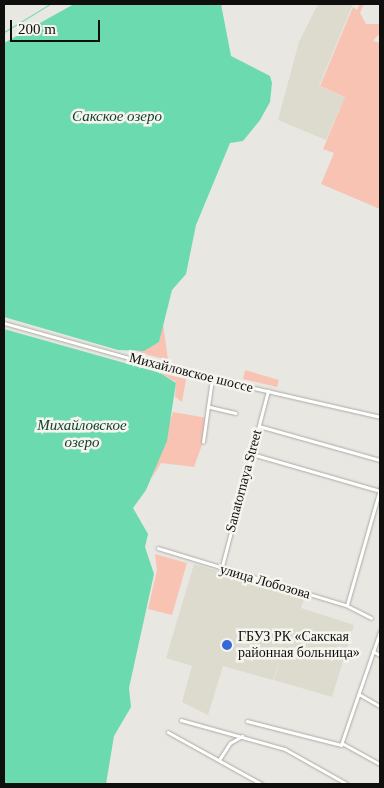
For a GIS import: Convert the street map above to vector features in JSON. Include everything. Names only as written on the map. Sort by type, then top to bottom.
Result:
[{"type":"main road","name":"Михайловское шоссе","points":[[4,323],[212,379],[380,417]]},
{"type":"street","points":[[204,442],[210,407],[212,379]]},
{"type":"street","name":"Sanatornaya Street","points":[[221,570],[268,391]]},
{"type":"street","points":[[210,407],[235,413]]},
{"type":"street","points":[[259,426],[380,460]]},
{"type":"street","points":[[252,454],[380,490],[348,606]]},
{"type":"street","name":"улица Лобозова","points":[[158,548],[221,570],[348,606],[371,618]]},
{"type":"street","points":[[247,721],[339,746],[342,743],[380,632]]},
{"type":"street","points":[[373,651],[380,655]]},
{"type":"street","points":[[359,694],[380,706]]},
{"type":"street","points":[[181,720],[244,736],[292,752],[347,784]]},
{"type":"street","points":[[168,732],[262,784]]},
{"type":"street","points":[[219,760],[230,743],[244,736]]},
{"type":"street","points":[[342,743],[380,764]]},
{"type":"shaded area","points":[[318,4],[353,4],[319,86],[345,97],[326,140],[278,120],[299,42]]},
{"type":"shaded area","points":[[360,4],[364,4],[360,13],[366,24],[380,24],[380,33],[373,41],[380,43],[380,209],[321,184],[334,153],[323,149],[345,97],[320,86],[353,7],[357,10]]},
{"type":"shaded area","points":[[163,323],[168,360],[137,352],[159,342]]},
{"type":"shaded area","points":[[245,370],[279,380],[277,387],[243,379]]},
{"type":"shaded area","points":[[160,373],[186,379],[182,402],[175,397],[176,382]]},
{"type":"shaded area","points":[[173,412],[207,418],[203,442],[194,467],[161,463],[152,478]]},
{"type":"shaded area","points":[[155,554],[187,563],[172,615],[148,609],[157,570]]},
{"type":"shaded area","name":"ГБУЗ РК «Сакская районная больница»","points":[[194,564],[305,596],[301,608],[354,625],[332,697],[274,680],[280,659],[273,680],[223,666],[208,715],[182,702],[192,666],[166,658]]},
{"type":"water","name":"Сакское озеро","points":[[74,4],[221,4],[231,56],[270,76],[272,83],[270,102],[260,120],[243,141],[230,143],[196,225],[186,274],[172,290],[159,342],[144,351],[118,350],[4,317],[4,43]]},
{"type":"water","name":"Михайловское озеро","points":[[4,329],[160,373],[176,383],[167,441],[146,490],[133,508],[148,534],[145,547],[154,574],[129,688],[131,707],[114,736],[106,784],[4,784]]},
{"type":"waterway","points":[[4,32],[50,4]]},
{"type":"place","name":"ГБУЗ РК «Сакская районная больница»","points":[[227,645]]}]
